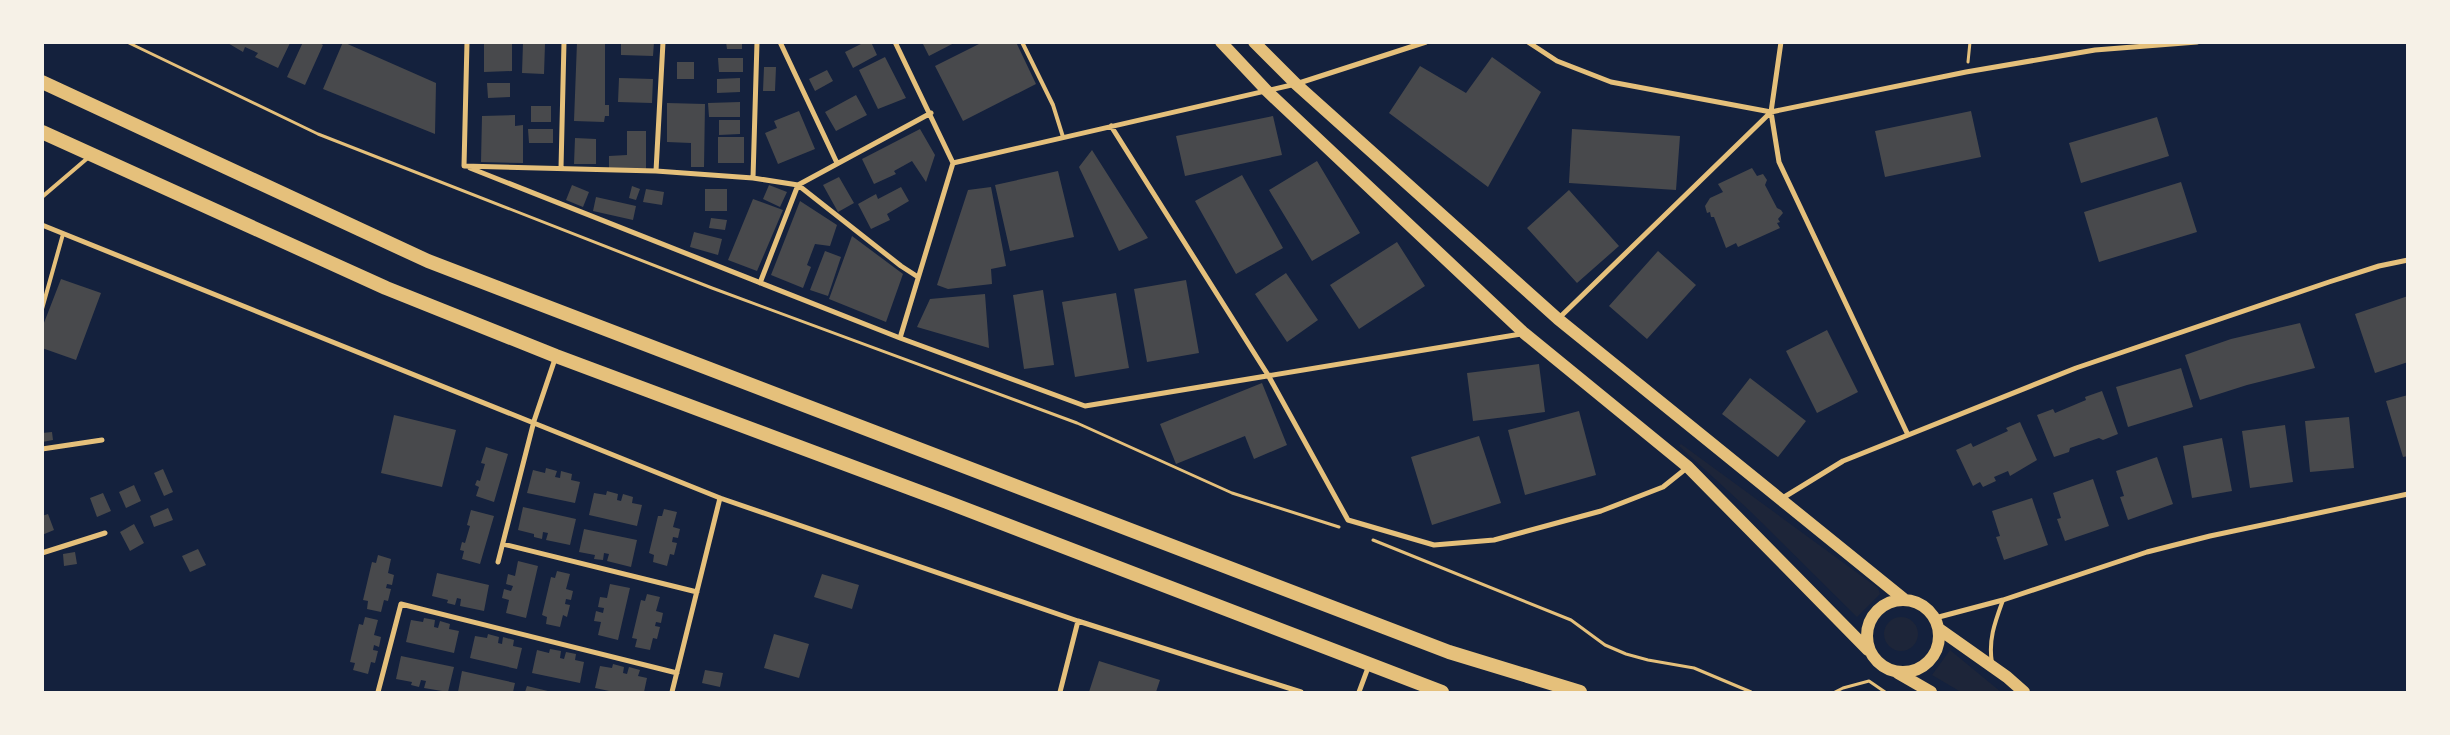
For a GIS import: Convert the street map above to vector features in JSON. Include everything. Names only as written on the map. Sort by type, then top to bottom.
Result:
[{"type":"highway","points":[[42,82],[428,261],[1449,652],[1580,692]]},
{"type":"highway","points":[[42,132],[386,288],[556,356],[947,502],[1440,692]]},
{"type":"main road","points":[[1221,42],[1267,91],[1524,333],[1688,467],[1868,650],[1875,660],[1884,668],[1931,692]]},
{"type":"main road","points":[[1254,42],[1296,84],[1558,319],[1905,600]]},
{"type":"main road","points":[[1868,650],[1866,638],[1868,626],[1873,615],[1882,606],[1892,601],[1905,600],[1916,602],[1927,608],[1937,623],[2024,692]]},
{"type":"main road","points":[[1895,672],[1907,673],[1919,669],[1929,662],[1936,653],[1939,641],[1937,623]]},
{"type":"street","points":[[464,166],[467,42]]},
{"type":"street","points":[[561,168],[564,42]]},
{"type":"street","points":[[656,171],[663,42]]},
{"type":"street","points":[[753,178],[757,42]]},
{"type":"street","points":[[780,42],[837,163]]},
{"type":"street","points":[[895,42],[931,113],[953,162],[900,338]]},
{"type":"street","points":[[953,162],[1296,84],[1426,42]]},
{"type":"street","points":[[1528,42],[1558,60],[1611,82],[1771,112],[1966,72],[2095,50],[2198,42]]},
{"type":"street","points":[[1781,42],[1771,112],[1779,162],[1908,435]]},
{"type":"street","points":[[1558,319],[1771,112]]},
{"type":"street","points":[[760,282],[798,185],[931,113]]},
{"type":"street","points":[[1111,126],[1268,375],[1348,520],[1434,545],[1494,540],[1601,511],[1663,487],[1688,467]]},
{"type":"street","points":[[464,166],[656,171],[753,178],[798,185],[901,266],[918,277]]},
{"type":"street","points":[[464,166],[900,338],[1085,406],[1524,333]]},
{"type":"street","points":[[42,226],[534,421],[720,498],[1078,621],[1301,692]]},
{"type":"street","points":[[1780,499],[1843,461],[2076,368],[2378,266],[2408,260]]},
{"type":"street","points":[[498,562],[534,421],[556,356]]},
{"type":"street","points":[[42,449],[102,440]]},
{"type":"street","points":[[1937,623],[2069,576],[2156,550],[2218,534],[2408,494]]},
{"type":"street","points":[[672,692],[720,498]]},
{"type":"street","points":[[42,552],[105,533]]},
{"type":"street","points":[[503,544],[697,592]]},
{"type":"street","points":[[378,692],[400,604],[677,673]]},
{"type":"street","points":[[1060,692],[1078,621]]},
{"type":"street","points":[[1359,692],[1369,665]]},
{"type":"lane","points":[[1022,42],[1052,105],[1063,137]]},
{"type":"lane","points":[[42,197],[91,155]]},
{"type":"lane","points":[[42,310],[63,234]]},
{"type":"lane","points":[[1993,668],[1990,649],[1992,629],[2003,600]]},
{"type":"path","points":[[127,42],[318,134],[712,288],[1077,423],[1232,493],[1342,528]]},
{"type":"path","points":[[1966,72],[1970,42]]},
{"type":"path","points":[[1370,539],[1571,620],[1605,644],[1626,654],[1694,668],[1751,692]]},
{"type":"path","points":[[1835,692],[1869,681],[1885,692]]},
{"type":"shaded area","points":[[1681,444],[1878,588],[1880,594],[1857,617],[1750,511],[1679,446]]},
{"type":"shaded area","points":[[1901,617],[1908,618],[1913,622],[1917,627],[1917,641],[1913,646],[1908,650],[1901,651],[1894,650],[1889,646],[1885,641],[1884,634],[1885,627],[1889,622],[1894,618]]},
{"type":"shaded area","points":[[1950,650],[2001,692],[1961,692],[1932,675]]},
{"type":"building","points":[[226,42],[290,43],[278,68],[255,57],[258,53],[245,47],[243,52]]},
{"type":"building","points":[[303,42],[318,42],[323,45],[305,85],[287,77]]},
{"type":"building","points":[[343,42],[436,83],[435,134],[323,89]]},
{"type":"building","points":[[484,42],[512,42],[512,71],[484,72]]},
{"type":"building","points":[[577,42],[605,42],[605,105],[609,105],[609,116],[605,116],[604,122],[574,121]]},
{"type":"building","points":[[621,42],[654,42],[653,56],[621,55]]},
{"type":"building","points":[[726,42],[742,42],[742,49],[727,49]]},
{"type":"building","points":[[865,42],[871,42],[877,55],[853,68],[845,52]]},
{"type":"building","points":[[922,42],[956,42],[929,56]]},
{"type":"building","points":[[983,42],[1016,42],[1036,84],[963,121],[935,66]]},
{"type":"building","points":[[523,43],[545,44],[544,74],[522,73]]},
{"type":"building","points":[[885,57],[906,98],[878,109],[859,70]]},
{"type":"building","points":[[1492,57],[1541,92],[1488,187],[1389,113],[1420,66],[1466,93]]},
{"type":"building","points":[[718,58],[743,58],[743,72],[719,72]]},
{"type":"building","points":[[677,62],[694,62],[694,79],[677,79]]},
{"type":"building","points":[[764,67],[776,67],[775,91],[763,91]]},
{"type":"building","points":[[827,70],[833,81],[815,91],[809,79]]},
{"type":"building","points":[[619,78],[653,79],[652,103],[618,102]]},
{"type":"building","points":[[740,78],[740,92],[717,93],[717,79]]},
{"type":"building","points":[[487,83],[510,83],[510,97],[488,98]]},
{"type":"building","points":[[856,95],[867,115],[836,131],[825,112]]},
{"type":"building","points":[[740,102],[740,117],[709,117],[708,103]]},
{"type":"building","points":[[667,103],[705,104],[704,167],[691,167],[691,143],[667,142]]},
{"type":"building","points":[[531,106],[551,106],[551,122],[531,122]]},
{"type":"building","points":[[799,111],[815,149],[778,164],[765,133],[777,128],[774,121]]},
{"type":"building","points":[[1971,111],[1981,157],[1885,177],[1875,131]]},
{"type":"building","points":[[515,115],[515,126],[523,125],[523,163],[481,162],[482,116]]},
{"type":"building","points":[[1273,116],[1282,155],[1185,176],[1176,136]]},
{"type":"building","points":[[2157,117],[2169,156],[2081,183],[2069,143]]},
{"type":"building","points":[[719,120],[740,120],[740,134],[719,135]]},
{"type":"building","points":[[528,129],[553,129],[553,143],[529,143]]},
{"type":"building","points":[[920,129],[935,155],[926,182],[912,161],[894,171],[896,174],[874,184],[862,159]]},
{"type":"building","points":[[1572,129],[1680,136],[1676,190],[1569,183]]},
{"type":"building","points":[[627,131],[646,131],[646,169],[609,169],[609,156],[627,155]]},
{"type":"building","points":[[718,137],[744,137],[744,163],[718,163]]},
{"type":"building","points":[[575,138],[596,139],[596,164],[574,164]]},
{"type":"building","points":[[1092,150],[1148,238],[1119,251],[1079,167]]},
{"type":"building","points":[[1317,161],[1360,233],[1312,261],[1269,190]]},
{"type":"building","points":[[1752,168],[1757,176],[1763,174],[1767,180],[1765,185],[1777,208],[1783,213],[1778,219],[1780,222],[1777,223],[1780,228],[1738,247],[1736,243],[1726,248],[1714,217],[1711,217],[1710,212],[1707,213],[1705,206],[1710,198],[1723,192],[1718,184]]},
{"type":"building","points":[[1058,171],[1074,237],[1010,251],[995,185]]},
{"type":"building","points":[[1242,175],[1283,248],[1236,274],[1195,201]]},
{"type":"building","points":[[839,177],[854,203],[838,212],[823,185]]},
{"type":"building","points":[[2181,182],[2197,232],[2099,262],[2084,212]]},
{"type":"building","points":[[572,185],[589,192],[583,207],[566,200]]},
{"type":"building","points":[[769,185],[787,192],[780,207],[763,199]]},
{"type":"building","points":[[632,186],[640,189],[636,200],[629,198]]},
{"type":"building","points":[[901,187],[909,201],[887,214],[890,220],[871,229],[858,204],[876,194],[878,199]]},
{"type":"building","points":[[991,187],[1006,266],[991,269],[992,284],[948,289],[937,285],[968,190]]},
{"type":"building","points":[[646,189],[664,192],[662,205],[643,202]]},
{"type":"building","points":[[705,189],[727,189],[727,211],[705,211]]},
{"type":"building","points":[[1569,190],[1619,246],[1577,283],[1527,228]]},
{"type":"building","points":[[596,197],[636,206],[633,220],[593,211]]},
{"type":"building","points":[[753,199],[783,210],[757,271],[728,260]]},
{"type":"building","points":[[800,201],[837,225],[830,246],[815,244],[807,265],[811,267],[803,288],[771,275]]},
{"type":"building","points":[[711,218],[727,220],[725,230],[709,228]]},
{"type":"building","points":[[694,232],[722,239],[718,255],[690,247]]},
{"type":"building","points":[[852,236],[903,274],[886,322],[829,299]]},
{"type":"building","points":[[1397,242],[1425,286],[1359,329],[1330,285]]},
{"type":"building","points":[[825,251],[841,257],[828,296],[810,290]]},
{"type":"building","points":[[1658,251],[1696,285],[1647,339],[1609,306]]},
{"type":"building","points":[[1286,273],[1318,320],[1287,342],[1255,294]]},
{"type":"building","points":[[61,279],[101,293],[76,360],[42,348],[42,328]]},
{"type":"building","points":[[1186,280],[1199,353],[1147,362],[1134,289]]},
{"type":"building","points":[[1043,290],[1054,365],[1024,369],[1013,295]]},
{"type":"building","points":[[1116,293],[1129,368],[1075,377],[1062,302]]},
{"type":"building","points":[[985,294],[989,348],[917,327],[930,299]]},
{"type":"building","points":[[2408,296],[2408,362],[2375,373],[2355,314]]},
{"type":"building","points":[[2300,323],[2315,368],[2247,385],[2200,400],[2185,355],[2231,339]]},
{"type":"building","points":[[1827,330],[1858,392],[1817,413],[1786,351]]},
{"type":"building","points":[[1539,364],[1545,412],[1473,421],[1467,373]]},
{"type":"building","points":[[2181,368],[2193,407],[2128,427],[2116,387]]},
{"type":"building","points":[[1750,378],[1806,421],[1778,457],[1722,414]]},
{"type":"building","points":[[1262,383],[1287,445],[1254,459],[1245,436],[1176,464],[1160,424]]},
{"type":"building","points":[[2102,391],[2118,434],[2103,440],[2099,438],[2070,448],[2069,452],[2054,457],[2037,415],[2053,409],[2055,413],[2086,400],[2085,397]]},
{"type":"building","points":[[2408,395],[2408,456],[2403,457],[2386,401]]},
{"type":"building","points":[[1579,411],[1596,475],[1525,495],[1508,430]]},
{"type":"building","points":[[394,415],[456,430],[442,487],[381,473]]},
{"type":"building","points":[[2349,417],[2354,468],[2310,472],[2305,421]]},
{"type":"building","points":[[2020,422],[2037,460],[2010,476],[2008,471],[1994,477],[1996,481],[1983,487],[1980,482],[1973,486],[1956,450],[1971,443],[1973,447],[2008,431],[2006,428]]},
{"type":"building","points":[[2285,425],[2293,482],[2250,488],[2242,431]]},
{"type":"building","points":[[52,432],[53,440],[42,442],[42,433]]},
{"type":"building","points":[[1479,436],[1501,503],[1432,525],[1411,457]]},
{"type":"building","points":[[2222,438],[2232,491],[2192,498],[2183,446]]},
{"type":"building","points":[[486,447],[508,454],[494,502],[476,496],[479,487],[475,485],[477,480],[480,481],[485,464],[481,463]]},
{"type":"building","points":[[2157,457],[2173,504],[2128,520],[2120,497],[2124,496],[2116,471]]},
{"type":"building","points":[[546,468],[557,471],[555,477],[560,478],[561,471],[572,474],[571,480],[580,482],[575,503],[527,493],[533,470],[545,473]]},
{"type":"building","points":[[163,469],[173,492],[164,496],[154,473]]},
{"type":"building","points":[[2093,479],[2109,526],[2065,541],[2057,519],[2061,518],[2053,493]]},
{"type":"building","points":[[134,485],[141,501],[126,508],[119,492]]},
{"type":"building","points":[[607,491],[618,494],[617,500],[621,501],[623,494],[633,497],[632,503],[642,505],[637,526],[589,515],[594,493],[606,495]]},
{"type":"building","points":[[103,493],[111,511],[97,517],[90,498]]},
{"type":"building","points":[[2032,498],[2048,545],[2004,560],[1996,537],[2000,536],[1992,511]]},
{"type":"building","points":[[523,507],[576,519],[570,545],[546,540],[548,533],[543,532],[542,539],[534,537],[534,534],[518,530]]},
{"type":"building","points":[[168,508],[173,520],[154,527],[150,516]]},
{"type":"building","points":[[664,509],[677,512],[673,527],[680,529],[678,538],[673,537],[672,542],[677,543],[674,555],[670,554],[667,566],[653,562],[654,555],[649,553],[658,516],[662,516]]},
{"type":"building","points":[[471,510],[494,516],[480,564],[462,559],[464,551],[460,550],[462,542],[465,543],[470,526],[467,525]]},
{"type":"building","points":[[48,514],[54,530],[42,535],[42,516]]},
{"type":"building","points":[[134,524],[144,543],[130,551],[120,532]]},
{"type":"building","points":[[584,529],[637,540],[631,567],[607,561],[609,554],[604,553],[603,560],[594,559],[595,555],[579,552]]},
{"type":"building","points":[[198,549],[206,565],[190,572],[182,556]]},
{"type":"building","points":[[75,552],[77,564],[64,566],[63,554]]},
{"type":"building","points":[[378,555],[391,559],[388,573],[394,575],[392,585],[387,584],[386,588],[391,589],[388,601],[384,600],[381,612],[367,609],[368,601],[363,600],[372,562],[376,563]]},
{"type":"building","points":[[518,561],[538,566],[526,618],[506,613],[509,600],[502,598],[504,589],[511,591],[513,586],[506,584],[508,574],[515,576]]},
{"type":"building","points":[[557,571],[570,574],[566,589],[573,591],[571,600],[566,599],[565,604],[570,605],[567,617],[563,615],[560,627],[546,624],[547,617],[542,615],[551,577],[555,578]]},
{"type":"building","points":[[437,573],[489,585],[484,611],[460,606],[461,599],[457,598],[455,605],[447,603],[448,600],[432,596]]},
{"type":"building","points":[[822,574],[859,585],[852,609],[814,597]]},
{"type":"building","points":[[610,584],[630,588],[618,640],[598,635],[601,622],[594,621],[596,611],[603,613],[604,608],[598,607],[600,597],[607,598]]},
{"type":"building","points":[[647,594],[660,597],[656,611],[663,613],[661,623],[656,622],[655,626],[660,627],[657,639],[653,638],[650,650],[635,647],[637,639],[632,638],[641,600],[645,601]]},
{"type":"building","points":[[365,617],[378,620],[374,635],[381,637],[379,647],[374,645],[373,650],[378,651],[375,663],[371,662],[368,674],[353,670],[355,663],[350,662],[359,624],[363,625]]},
{"type":"building","points":[[424,618],[435,620],[434,627],[438,628],[440,621],[450,624],[449,629],[459,631],[454,653],[406,642],[411,620],[423,622]]},
{"type":"building","points":[[488,634],[499,637],[498,643],[502,644],[503,637],[514,640],[513,646],[522,648],[517,669],[470,658],[475,636],[487,638]]},
{"type":"building","points":[[774,634],[809,644],[799,678],[764,668]]},
{"type":"building","points":[[550,649],[561,651],[560,658],[564,659],[566,652],[576,654],[575,660],[584,662],[580,683],[532,673],[537,650],[549,653]]},
{"type":"building","points":[[401,656],[454,667],[448,692],[424,688],[426,681],[421,680],[419,687],[411,685],[412,682],[396,679]]},
{"type":"building","points":[[1099,661],[1160,680],[1156,692],[1089,692]]},
{"type":"building","points":[[613,664],[624,667],[623,673],[627,674],[629,667],[640,670],[638,676],[647,678],[644,692],[614,692],[595,688],[600,666],[612,668]]},
{"type":"building","points":[[705,670],[723,673],[720,687],[702,683]]},
{"type":"building","points":[[462,671],[515,683],[513,692],[458,692]]},
{"type":"building","points":[[527,686],[552,692],[525,692]]}]
